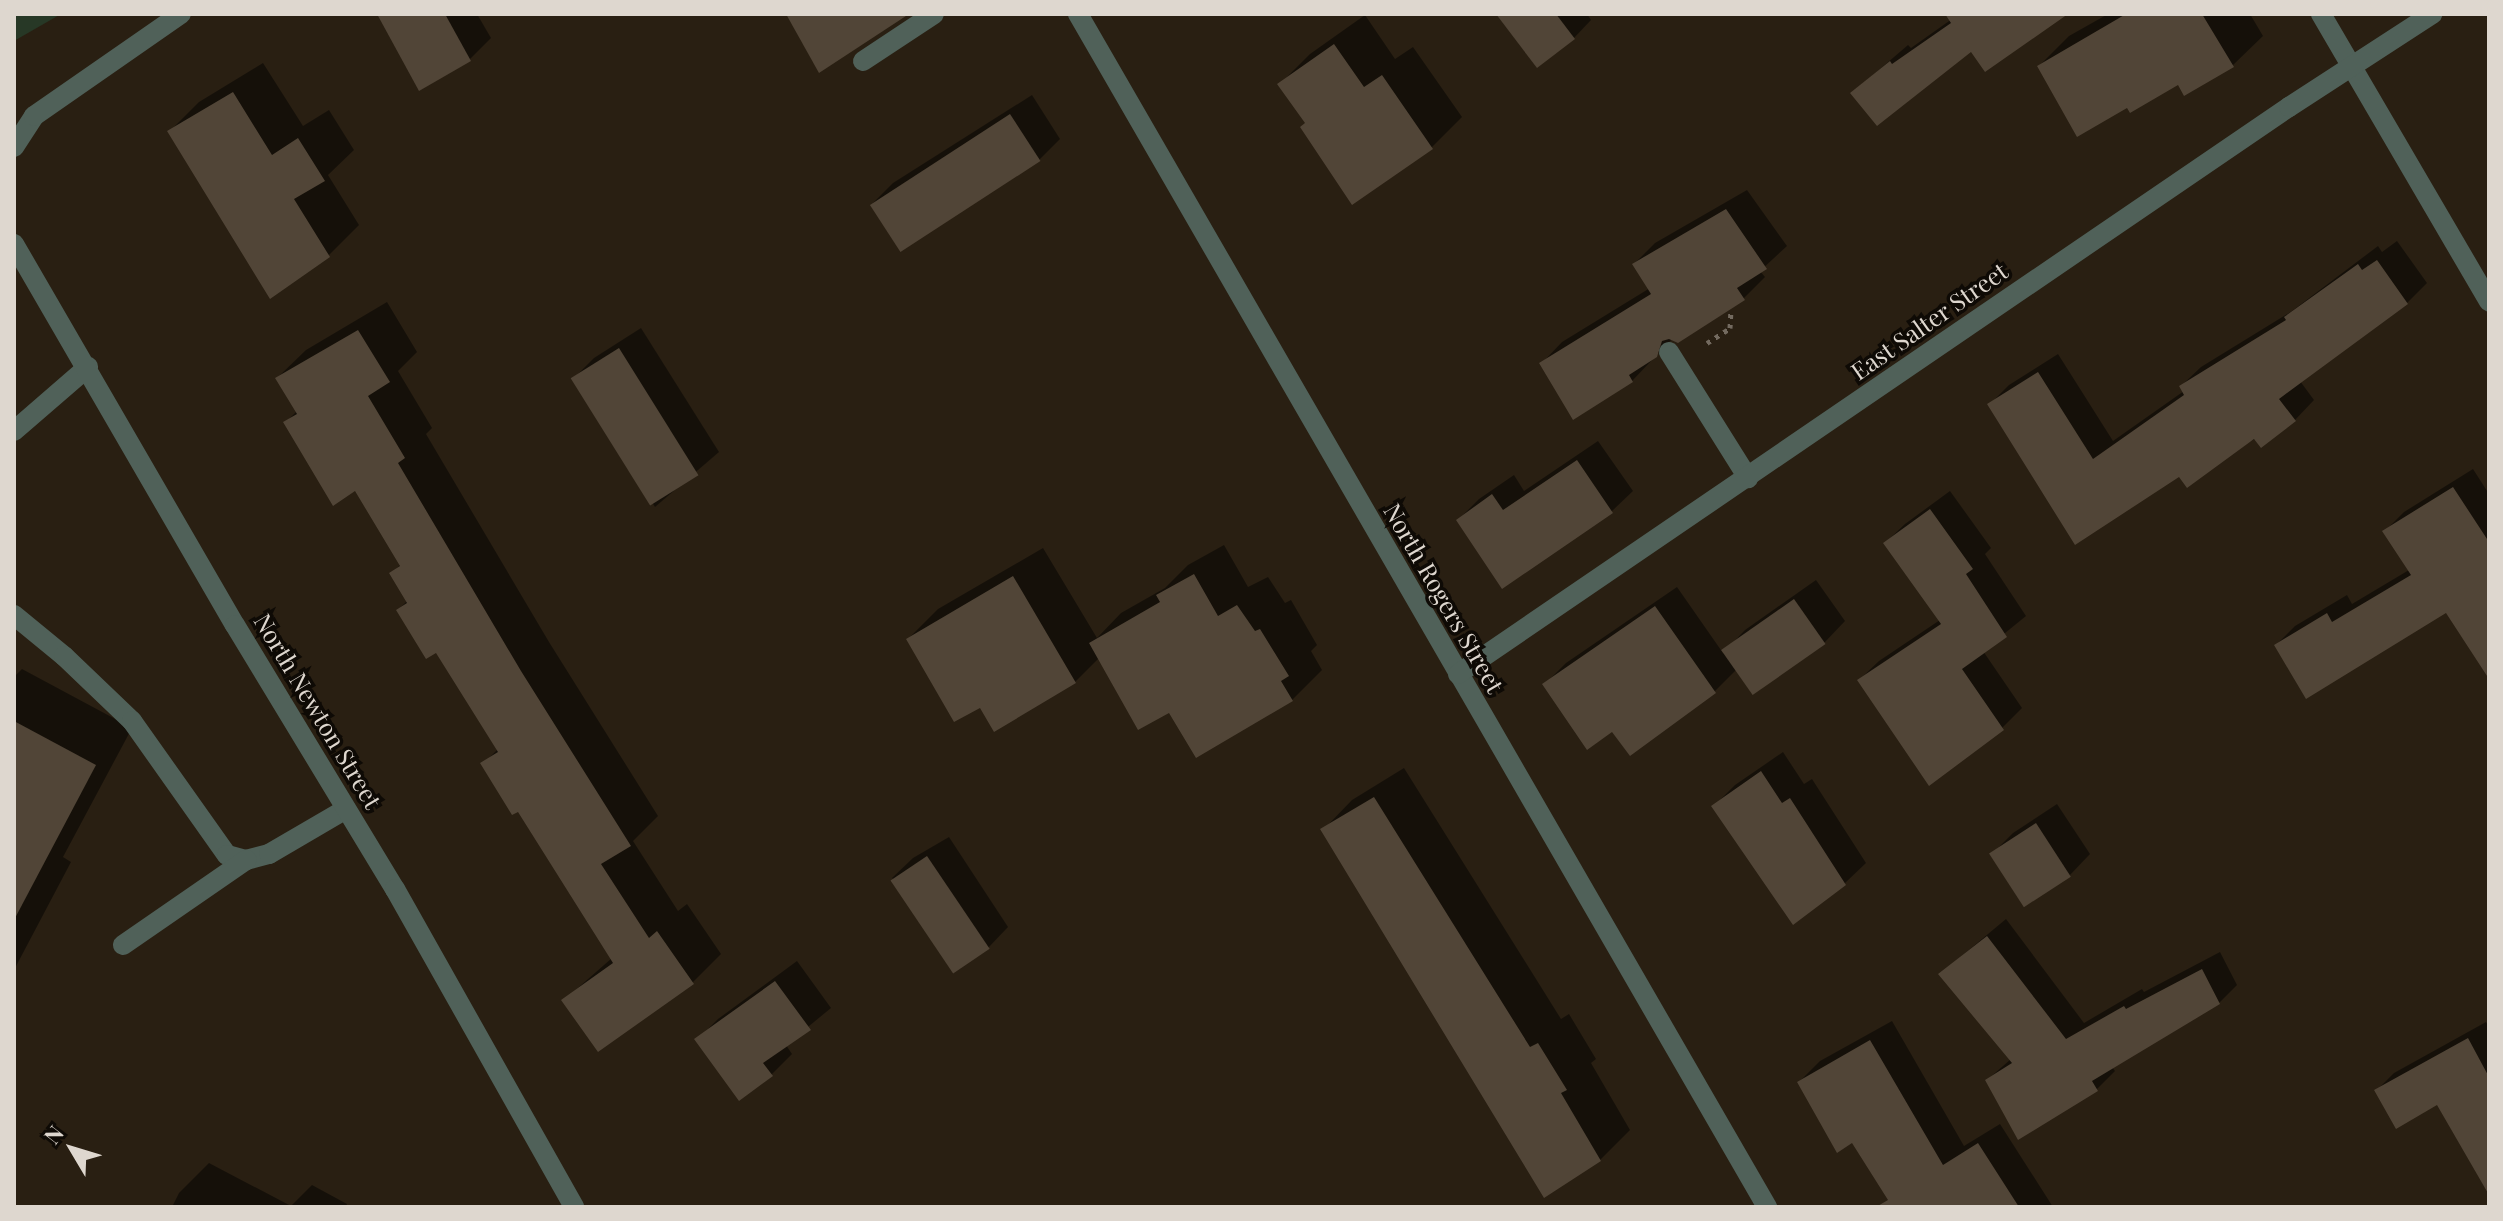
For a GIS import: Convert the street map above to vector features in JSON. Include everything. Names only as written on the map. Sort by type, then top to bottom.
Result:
[{"type":"street","points":[[14,147],[34,116],[181,14]]},
{"type":"street","points":[[863,61],[934,14]]},
{"type":"street","name":"North Rogers Street","points":[[1078,14],[1767,1207]]},
{"type":"street","points":[[2321,14],[2489,301]]},
{"type":"street","name":"East Salter Street","points":[[1458,674],[2432,14]]},
{"type":"street","name":"North Newton Street","points":[[14,244],[235,625],[346,809],[574,1207]]},
{"type":"street","points":[[1669,352],[1748,478]]},
{"type":"street","points":[[14,431],[88,367]]},
{"type":"street","points":[[14,615],[64,656],[132,721],[227,855],[246,860]]},
{"type":"street","points":[[123,945],[246,860],[269,854],[346,809]]},
{"type":"green space","points":[[14,14],[61,14],[14,41]]},
{"type":"building","points":[[377,14],[445,14],[471,61],[419,91]]},
{"type":"building","points":[[786,14],[909,14],[819,73]]},
{"type":"building","points":[[1496,14],[1556,14],[1575,39],[1537,68]]},
{"type":"building","points":[[1945,14],[2068,14],[1985,72],[1971,52],[1877,126],[1850,93],[1890,61],[1892,64],[1951,23]]},
{"type":"building","points":[[2126,14],[2202,14],[2234,67],[2184,96],[2178,85],[2130,113],[2127,108],[2077,137],[2037,66]]},
{"type":"building","points":[[1334,44],[1364,87],[1382,75],[1433,149],[1352,205],[1300,127],[1305,123],[1277,84]]},
{"type":"building","points":[[233,92],[272,155],[298,138],[325,181],[294,199],[330,257],[270,299],[167,131]]},
{"type":"building","points":[[1010,114],[1040,161],[900,252],[870,205]]},
{"type":"building","points":[[1726,209],[1767,269],[1737,288],[1745,300],[1678,343],[1669,339],[1662,341],[1657,357],[1629,375],[1633,382],[1573,420],[1539,363],[1651,294],[1632,264]]},
{"type":"building","points":[[2377,260],[2408,304],[2279,399],[2296,421],[2261,448],[2254,439],[2187,488],[2179,477],[2075,545],[1987,404],[2038,372],[2093,459],[2184,395],[2179,386],[2286,320],[2284,317],[2358,264],[2362,270]]},
{"type":"building","points":[[358,330],[390,382],[368,396],[405,458],[398,463],[521,671],[631,846],[601,864],[649,938],[657,931],[694,984],[598,1052],[561,1000],[613,963],[518,812],[512,815],[480,763],[498,752],[436,653],[426,659],[396,610],[407,603],[389,573],[400,566],[355,491],[333,506],[283,422],[297,414],[275,378]]},
{"type":"building","points":[[619,348],[698,475],[650,505],[571,378]]},
{"type":"building","points":[[1577,460],[1613,513],[1502,589],[1456,520],[1492,494],[1503,510]]},
{"type":"building","points":[[2453,487],[2489,542],[2489,679],[2446,613],[2306,699],[2274,645],[2327,613],[2332,622],[2411,575],[2382,531]]},
{"type":"building","points":[[1930,509],[1973,569],[1966,574],[2007,637],[1962,669],[2004,730],[1929,786],[1857,680],[1941,624],[1883,543]]},
{"type":"building","points":[[1194,574],[1218,616],[1237,605],[1255,631],[1260,629],[1289,676],[1281,681],[1293,701],[1196,758],[1169,713],[1138,730],[1089,643],[1160,602],[1156,595]]},
{"type":"building","points":[[1013,576],[1076,683],[994,732],[980,708],[954,722],[906,639]]},
{"type":"building","points":[[1794,599],[1826,644],[1753,695],[1721,650]]},
{"type":"building","points":[[1655,606],[1716,693],[1630,756],[1612,732],[1587,750],[1542,684]]},
{"type":"building","points":[[14,721],[96,765],[14,920]]},
{"type":"building","points":[[1761,771],[1782,803],[1790,798],[1846,885],[1793,925],[1711,806]]},
{"type":"building","points":[[1374,797],[1530,1047],[1538,1043],[1567,1090],[1561,1093],[1601,1161],[1544,1198],[1320,829]]},
{"type":"building","points":[[2036,823],[2071,877],[2024,907],[1989,853]]},
{"type":"building","points":[[927,856],[990,949],[953,973],[891,881]]},
{"type":"building","points":[[1987,936],[2066,1039],[2124,1006],[2126,1009],[2202,969],[2220,1004],[2092,1081],[2098,1091],[2018,1140],[1985,1080],[2012,1063],[1938,974]]},
{"type":"building","points":[[775,981],[811,1030],[763,1063],[773,1076],[739,1101],[694,1039]]},
{"type":"building","points":[[2468,1038],[2489,1077],[2489,1195],[2437,1105],[2396,1129],[2374,1090]]},
{"type":"building","points":[[1870,1040],[1943,1165],[1978,1143],[2019,1207],[1876,1207],[1888,1200],[1852,1143],[1837,1153],[1797,1082]]}]
